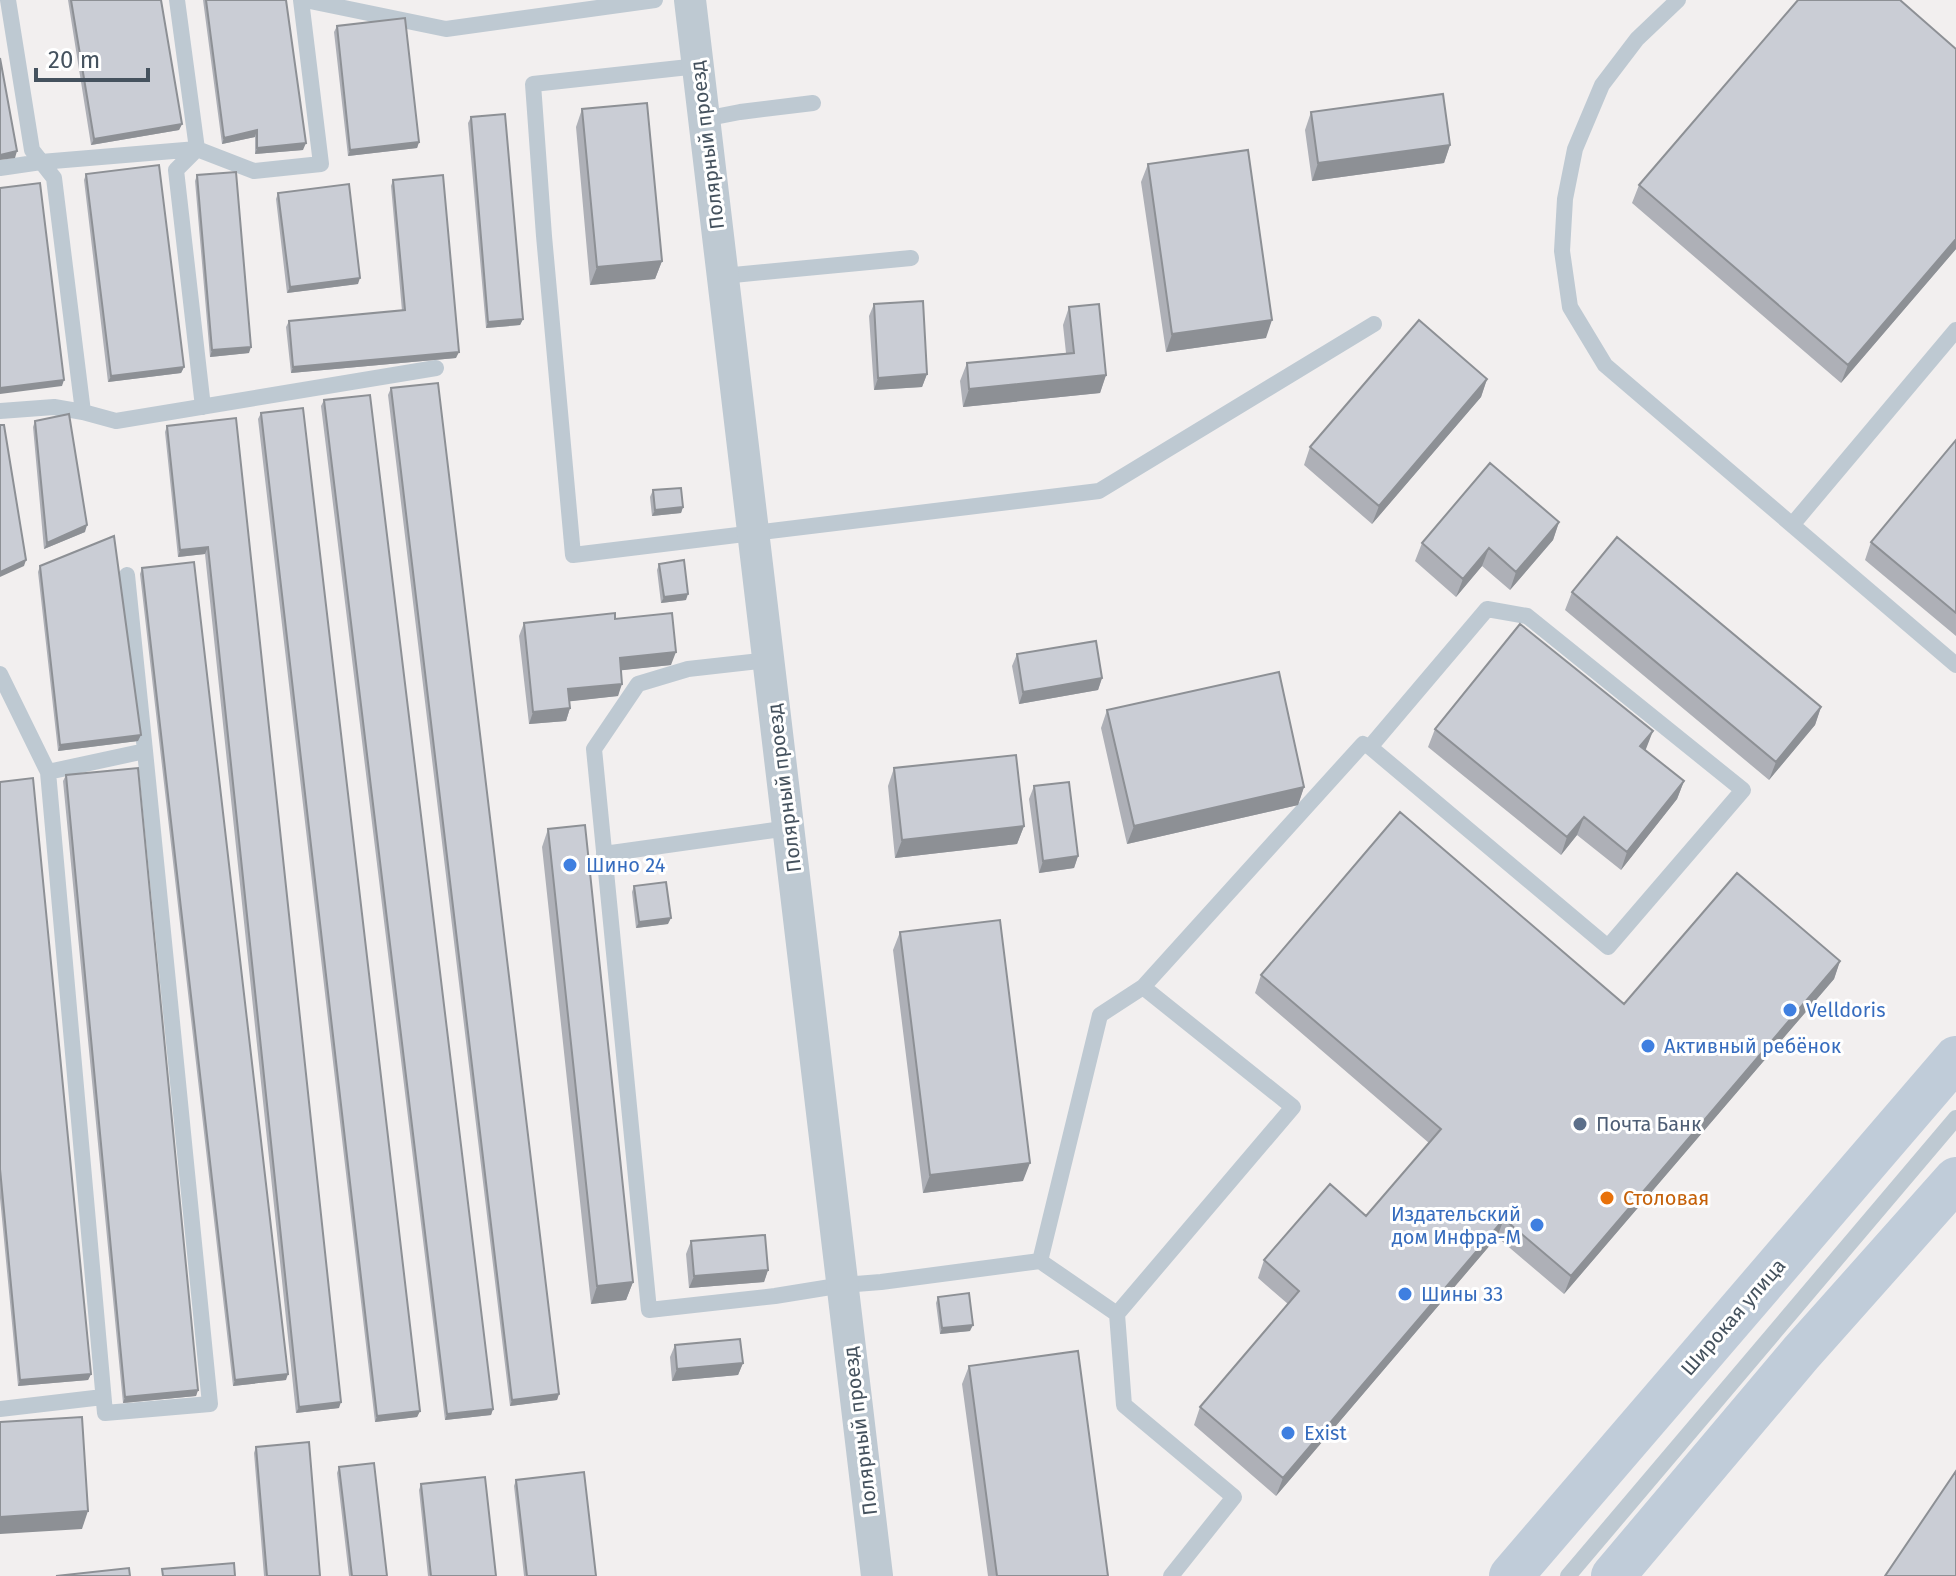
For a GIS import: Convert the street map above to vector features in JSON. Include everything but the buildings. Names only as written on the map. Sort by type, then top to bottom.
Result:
[{"type":"main road","name":"Широкая улица","points":[[1511,1576],[1956,1058]]},
{"type":"main road","points":[[1613,1576],[1801,1353],[1956,1179]]},
{"type":"street","name":"Полярный проезд","points":[[690,0],[877,1576]]},
{"type":"lane","points":[[8,0],[32,150],[54,178],[83,412]]},
{"type":"lane","points":[[177,0],[197,149]]},
{"type":"lane","points":[[0,168],[197,149],[254,171],[321,164],[303,0],[446,29],[655,0]]},
{"type":"lane","points":[[1678,0],[1637,39],[1602,85],[1575,149],[1565,199],[1562,251],[1570,307],[1605,365],[1956,665]]},
{"type":"lane","points":[[698,66],[533,84],[573,555],[1099,491],[1374,324]]},
{"type":"lane","points":[[704,119],[813,103]]},
{"type":"lane","points":[[197,149],[176,170],[203,407]]},
{"type":"lane","points":[[723,276],[911,258]]},
{"type":"lane","points":[[1792,525],[1956,330]]},
{"type":"lane","points":[[0,411],[54,407],[116,421],[436,368]]},
{"type":"lane","points":[[0,674],[48,772],[105,1413],[210,1404],[127,575]]},
{"type":"lane","points":[[1040,1261],[1100,1015],[1143,987],[1363,744],[1608,947],[1743,790],[1527,616],[1487,609],[1370,747]]},
{"type":"lane","points":[[769,660],[688,669],[638,684],[594,749],[649,1310],[1040,1261],[1117,1314]]},
{"type":"lane","points":[[48,772],[145,751]]},
{"type":"lane","points":[[604,854],[789,828]]},
{"type":"lane","points":[[1143,987],[1293,1107],[1117,1314],[1124,1405],[1234,1497],[1171,1576]]},
{"type":"lane","name":"Широкая улица","points":[[1568,1576],[1956,1118]]},
{"type":"lane","points":[[0,1409],[103,1397]]},
{"type":"place","name":"Шино 24","points":[[570,865]]},
{"type":"place","name":"Velldoris","points":[[1790,1010]]},
{"type":"place","name":"Активный ребёнок","points":[[1648,1046]]},
{"type":"place","name":"Почта Банк","points":[[1580,1124]]},
{"type":"place","name":"Столовая","points":[[1607,1198]]},
{"type":"place","name":"Издательский дом Инфра-М","points":[[1537,1225]]},
{"type":"place","name":"Шины 33","points":[[1405,1294]]},
{"type":"place","name":"Exist","points":[[1288,1433]]}]
